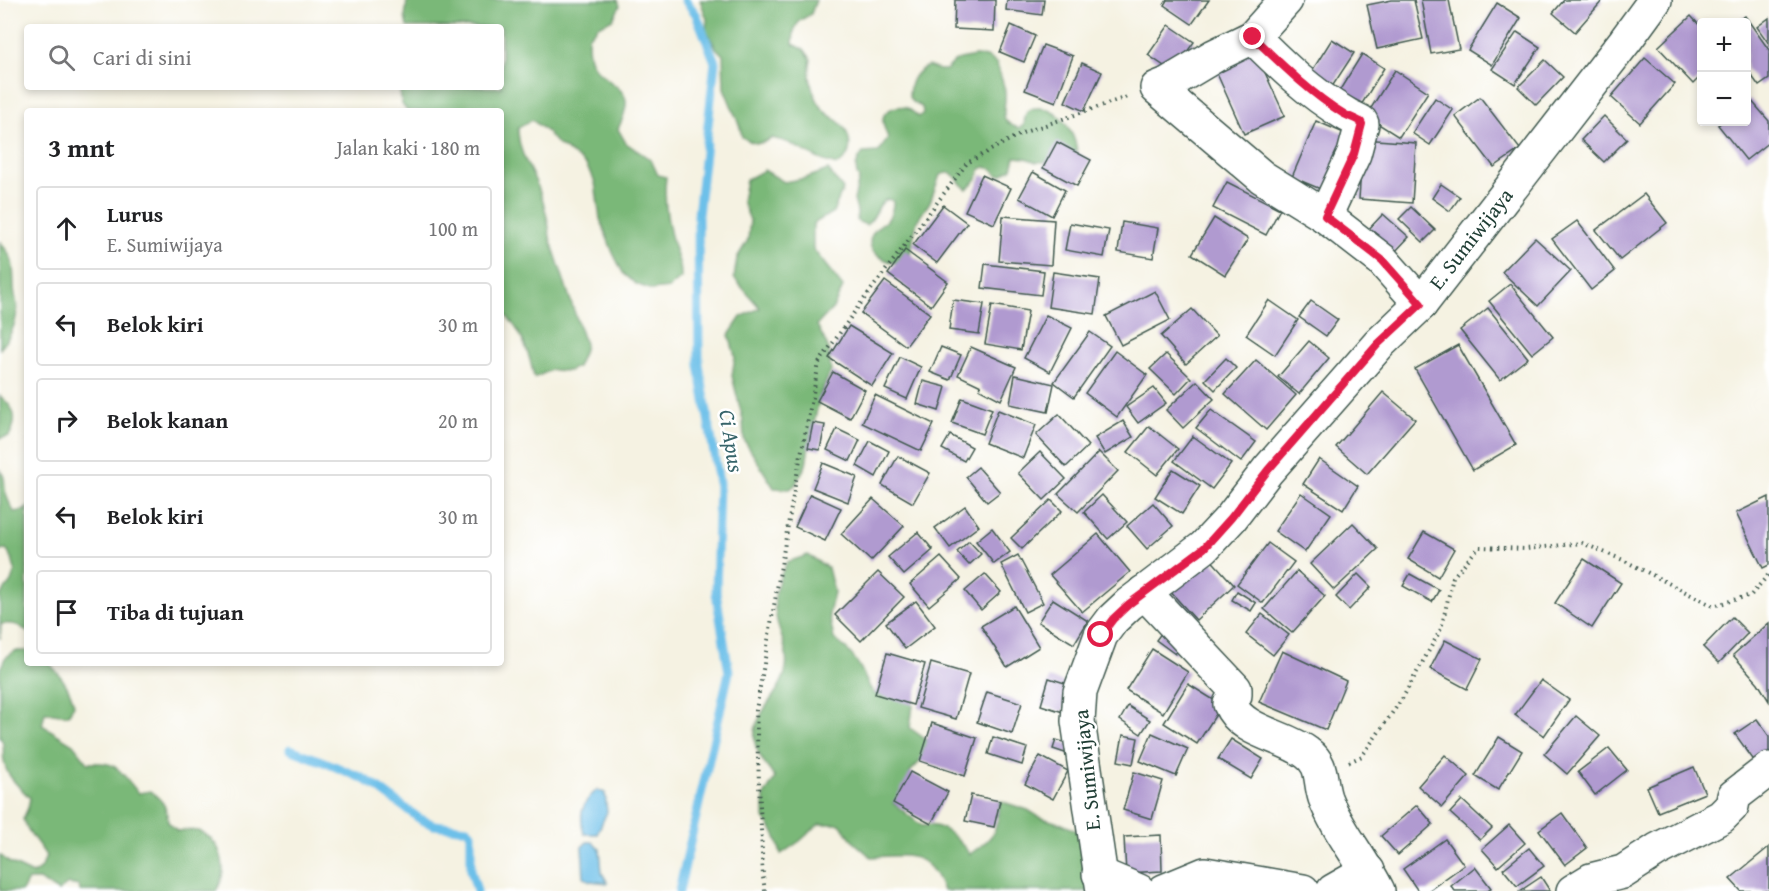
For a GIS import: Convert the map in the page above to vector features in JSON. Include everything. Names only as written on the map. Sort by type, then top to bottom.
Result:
[{"type":"street","points":[[1286,0],[1253,37],[1156,88],[1262,177],[1325,216],[1382,260],[1421,304]]},
{"type":"street","name":"E. Sumiwijaya","points":[[1101,882],[1078,721],[1080,692],[1101,635],[1113,619],[1144,592],[1204,548],[1231,518],[1268,470],[1378,344],[1421,304],[1626,41],[1655,0]]},
{"type":"street","points":[[1253,37],[1283,67],[1317,94],[1362,124],[1354,154],[1325,216]]},
{"type":"street","points":[[1144,592],[1235,689],[1230,704],[1233,712],[1244,722],[1305,751],[1316,760],[1325,798],[1332,814],[1373,881],[1333,891]]},
{"type":"street","points":[[1573,891],[1591,880],[1623,872],[1657,850],[1721,817],[1732,806],[1734,796],[1769,769]]},
{"type":"street","points":[[1164,891],[1205,874],[1303,891]]},
{"type":"street","points":[[1101,882],[1139,891]]},
{"type":"path","points":[[765,891],[756,711],[795,485],[819,363],[855,311],[967,163],[1022,133],[1156,88]]},
{"type":"path","points":[[1320,780],[1362,756],[1401,699],[1441,629],[1453,577],[1479,547],[1526,549],[1582,543],[1623,560],[1713,606],[1751,595],[1769,574]]},
{"type":"green space","points":[[407,0],[618,0],[620,6],[613,19],[598,26],[588,37],[588,49],[595,68],[618,87],[626,98],[624,116],[618,129],[626,143],[651,160],[658,175],[666,177],[667,214],[681,278],[669,288],[652,290],[636,284],[623,273],[600,219],[595,182],[586,165],[558,145],[532,120],[518,128],[522,152],[542,199],[550,238],[585,344],[577,367],[569,371],[551,370],[534,378],[519,332],[504,314],[504,108],[405,108],[402,104],[400,90],[504,90],[504,24],[406,24]]},
{"type":"green space","points":[[700,0],[816,0],[811,14],[799,21],[794,31],[793,44],[804,49],[811,59],[810,78],[818,103],[843,126],[847,134],[850,148],[844,160],[837,165],[818,159],[784,141],[772,138],[757,143],[742,137],[724,88],[723,55],[716,48],[706,30],[707,19]]},
{"type":"green space","points":[[975,56],[987,57],[997,64],[1004,89],[1004,114],[1007,122],[1019,128],[1024,125],[1026,114],[1030,110],[1036,108],[1052,111],[1069,129],[1077,151],[1069,161],[1036,162],[1015,157],[1012,168],[1002,175],[997,175],[992,169],[985,167],[980,170],[977,178],[967,189],[950,173],[940,175],[930,202],[917,221],[909,259],[896,263],[886,260],[873,251],[870,243],[876,229],[889,217],[893,201],[888,199],[884,201],[866,225],[857,221],[854,200],[859,179],[856,166],[859,159],[863,153],[879,152],[888,138],[883,118],[889,110],[904,107],[919,117],[923,113],[922,107],[912,102],[909,97],[911,82],[919,71],[928,66],[946,70],[960,59]]},
{"type":"green space","points":[[764,170],[784,182],[806,178],[828,170],[843,189],[833,212],[813,224],[813,249],[843,287],[833,308],[817,325],[828,347],[831,371],[821,392],[806,465],[795,485],[790,489],[774,488],[744,440],[743,420],[732,376],[735,356],[729,335],[741,317],[760,308],[734,278],[737,258],[748,240],[750,220],[742,201],[746,180]]},
{"type":"green space","points":[[0,242],[12,263],[17,305],[13,329],[0,349]]},
{"type":"green space","points":[[0,396],[12,409],[15,419],[9,436],[0,438]]},
{"type":"green space","points":[[0,470],[4,477],[6,495],[14,512],[24,510],[24,630],[15,625],[1,624],[0,639],[0,596],[11,582],[15,570],[6,549],[0,550]]},
{"type":"green space","points":[[808,555],[828,568],[834,592],[829,614],[834,639],[853,657],[875,694],[908,698],[913,705],[910,728],[935,746],[910,772],[915,787],[893,803],[922,826],[936,826],[949,832],[970,854],[985,843],[994,832],[1000,801],[1062,824],[1086,835],[1091,891],[943,891],[931,868],[924,862],[906,856],[871,857],[855,843],[840,824],[819,824],[781,854],[775,834],[764,818],[764,796],[775,778],[758,752],[755,733],[757,723],[779,687],[786,668],[785,650],[775,613],[776,588],[787,562]]},
{"type":"green space","points":[[15,651],[24,651],[24,666],[51,666],[64,682],[74,705],[68,715],[45,712],[42,725],[73,744],[88,763],[113,766],[139,793],[150,791],[154,794],[164,804],[168,822],[177,831],[198,831],[214,843],[219,850],[223,866],[216,891],[80,891],[79,886],[68,884],[58,891],[39,880],[28,880],[22,891],[0,891],[0,855],[10,863],[33,874],[42,867],[46,856],[23,819],[30,798],[5,767],[3,743],[0,737],[0,669],[5,658]]},
{"type":"water","points":[[597,790],[605,793],[607,812],[597,834],[584,834],[583,810]]},
{"type":"water","points":[[587,842],[593,842],[600,849],[602,873],[608,883],[590,881],[584,877],[582,847]]},
{"type":"building","points":[[955,0],[995,0],[994,31],[954,29]]},
{"type":"building","points":[[1007,0],[1044,0],[1042,15],[1006,10]]},
{"type":"building","points":[[1167,0],[1209,0],[1192,24],[1164,5]]},
{"type":"building","points":[[1392,0],[1414,0],[1423,39],[1377,49],[1367,5]]},
{"type":"building","points":[[1421,0],[1449,0],[1459,49],[1431,54]]},
{"type":"building","points":[[1564,0],[1603,0],[1575,32],[1553,13]]},
{"type":"building","points":[[1497,3],[1521,18],[1492,65],[1468,50]]},
{"type":"building","points":[[1691,16],[1697,23],[1697,80],[1693,84],[1658,47]]},
{"type":"building","points":[[1769,18],[1769,44],[1757,27]]},
{"type":"building","points":[[1751,24],[1769,50],[1769,79],[1759,86],[1751,75]]},
{"type":"building","points":[[1011,25],[1035,36],[1024,62],[1000,52]]},
{"type":"building","points":[[1169,25],[1194,42],[1173,72],[1148,55]]},
{"type":"building","points":[[1517,32],[1540,47],[1515,84],[1492,69]]},
{"type":"building","points":[[1332,39],[1354,53],[1326,96],[1305,82]]},
{"type":"building","points":[[1043,45],[1073,56],[1056,102],[1025,90]]},
{"type":"building","points":[[1254,49],[1285,116],[1244,134],[1214,67]]},
{"type":"building","points":[[1362,54],[1384,68],[1355,115],[1333,101]]},
{"type":"building","points":[[1645,58],[1675,84],[1640,123],[1611,97]]},
{"type":"building","points":[[1545,60],[1563,77],[1536,105],[1518,87]]},
{"type":"building","points":[[1082,63],[1102,72],[1084,111],[1065,102]]},
{"type":"building","points":[[1395,70],[1428,92],[1399,137],[1366,116]]},
{"type":"building","points":[[1480,97],[1520,149],[1494,167],[1455,116]]},
{"type":"building","points":[[1435,98],[1453,110],[1430,145],[1412,133]]},
{"type":"building","points":[[1751,100],[1769,121],[1769,142],[1746,160],[1719,126],[1751,126]]},
{"type":"building","points":[[1604,116],[1627,139],[1604,162],[1581,140]]},
{"type":"building","points":[[1316,121],[1353,137],[1330,193],[1292,177]]},
{"type":"building","points":[[1363,139],[1416,143],[1412,203],[1359,199]]},
{"type":"building","points":[[1057,142],[1091,160],[1077,186],[1043,168]]},
{"type":"building","points":[[1033,172],[1065,190],[1052,216],[1019,198]]},
{"type":"building","points":[[982,175],[1011,188],[994,224],[965,211]]},
{"type":"building","points":[[1227,182],[1280,209],[1266,235],[1213,208]]},
{"type":"building","points":[[1441,184],[1460,197],[1450,211],[1432,198]]},
{"type":"building","points":[[1644,194],[1667,223],[1620,260],[1596,230]]},
{"type":"building","points":[[943,205],[967,223],[937,263],[913,245]]},
{"type":"building","points":[[1411,207],[1435,230],[1423,242],[1399,219]]},
{"type":"building","points":[[1383,214],[1409,237],[1393,254],[1367,231]]},
{"type":"building","points":[[1003,216],[1054,220],[1051,265],[999,261]]},
{"type":"building","points":[[1214,218],[1248,239],[1225,275],[1192,254]]},
{"type":"building","points":[[1577,221],[1615,271],[1591,290],[1552,239]]},
{"type":"building","points":[[1122,222],[1158,228],[1153,258],[1118,252]]},
{"type":"building","points":[[1070,223],[1109,230],[1104,257],[1065,250]]},
{"type":"building","points":[[1535,238],[1571,271],[1538,306],[1502,272]]},
{"type":"building","points":[[905,250],[948,282],[931,306],[888,274]]},
{"type":"building","points":[[985,264],[1044,271],[1041,295],[982,288]]},
{"type":"building","points":[[1053,272],[1100,279],[1095,314],[1048,307]]},
{"type":"building","points":[[885,281],[930,314],[906,346],[861,313]]},
{"type":"building","points":[[1510,284],[1553,337],[1532,354],[1489,301]]},
{"type":"building","points":[[1155,291],[1170,320],[1121,345],[1106,316]]},
{"type":"building","points":[[953,300],[984,304],[979,334],[949,330]]},
{"type":"building","points":[[1269,300],[1298,320],[1275,355],[1246,335]]},
{"type":"building","points":[[1311,301],[1338,320],[1326,336],[1299,317]]},
{"type":"building","points":[[992,305],[1028,311],[1021,350],[985,344]]},
{"type":"building","points":[[1488,308],[1528,358],[1500,380],[1460,330]]},
{"type":"building","points":[[1192,309],[1217,336],[1186,364],[1161,336]]},
{"type":"building","points":[[1046,315],[1072,328],[1050,372],[1024,358]]},
{"type":"building","points":[[849,326],[893,353],[872,386],[829,358]]},
{"type":"building","points":[[1090,332],[1110,346],[1074,397],[1054,382]]},
{"type":"building","points":[[1309,341],[1329,358],[1299,394],[1278,377]]},
{"type":"building","points":[[1458,345],[1516,445],[1473,470],[1415,369]]},
{"type":"building","points":[[941,347],[961,355],[950,380],[930,372]]},
{"type":"building","points":[[971,347],[1016,367],[1001,400],[980,389],[981,386],[958,375]]},
{"type":"building","points":[[1115,351],[1147,375],[1117,417],[1085,393]]},
{"type":"building","points":[[1166,354],[1191,378],[1176,394],[1150,369]]},
{"type":"building","points":[[900,357],[921,367],[907,399],[885,389]]},
{"type":"building","points":[[1226,358],[1236,368],[1215,390],[1205,380]]},
{"type":"building","points":[[1256,360],[1296,395],[1266,430],[1225,394]]},
{"type":"building","points":[[833,372],[865,390],[850,418],[817,401]]},
{"type":"building","points":[[1015,375],[1054,384],[1048,412],[1010,404]]},
{"type":"building","points":[[923,381],[946,387],[939,411],[917,404]]},
{"type":"building","points":[[1197,381],[1214,399],[1183,428],[1166,410]]},
{"type":"building","points":[[1154,388],[1166,403],[1138,423],[1126,407]]},
{"type":"building","points":[[1383,392],[1415,419],[1367,474],[1336,447]]},
{"type":"building","points":[[875,395],[934,424],[921,451],[862,423]]},
{"type":"building","points":[[962,398],[992,409],[982,434],[952,423]]},
{"type":"building","points":[[998,410],[1036,425],[1023,458],[985,443]]},
{"type":"building","points":[[1211,410],[1256,442],[1241,462],[1196,428]]},
{"type":"building","points":[[1059,414],[1088,446],[1066,467],[1036,435]]},
{"type":"building","points":[[1123,421],[1133,437],[1105,454],[1095,438]]},
{"type":"building","points":[[813,423],[825,425],[820,450],[808,448]]},
{"type":"building","points":[[1149,426],[1178,449],[1157,475],[1128,452]]},
{"type":"building","points":[[837,429],[860,440],[850,461],[827,450]]},
{"type":"building","points":[[950,435],[972,447],[964,461],[942,449]]},
{"type":"building","points":[[1193,436],[1231,464],[1212,489],[1174,461]]},
{"type":"building","points":[[870,441],[889,451],[876,477],[857,466]]},
{"type":"building","points":[[1040,452],[1066,479],[1044,500],[1018,473]]},
{"type":"building","points":[[1099,452],[1118,471],[1078,512],[1058,494]]},
{"type":"building","points":[[898,456],[930,473],[913,503],[882,485]]},
{"type":"building","points":[[1319,459],[1358,486],[1343,510],[1303,484]]},
{"type":"building","points":[[823,463],[857,477],[848,502],[813,488]]},
{"type":"building","points":[[978,467],[1000,492],[987,502],[966,477]]},
{"type":"building","points":[[1173,469],[1200,486],[1182,514],[1155,497]]},
{"type":"building","points":[[1301,493],[1331,514],[1305,552],[1275,531]]},
{"type":"building","points":[[810,494],[841,508],[825,541],[795,527]]},
{"type":"building","points":[[1102,495],[1127,522],[1108,539],[1084,512]]},
{"type":"building","points":[[1769,497],[1769,565],[1763,568],[1736,513]]},
{"type":"building","points":[[873,499],[904,526],[871,561],[841,534]]},
{"type":"building","points":[[1051,500],[1062,511],[1022,549],[1011,538]]},
{"type":"building","points":[[1153,503],[1173,526],[1147,549],[1127,526]]},
{"type":"building","points":[[965,506],[979,526],[950,548],[935,528]]},
{"type":"building","points":[[1353,523],[1378,549],[1334,590],[1310,564]]},
{"type":"building","points":[[992,528],[1010,552],[994,564],[976,541]]},
{"type":"building","points":[[918,532],[933,550],[904,575],[888,557]]},
{"type":"building","points":[[1424,532],[1454,549],[1438,577],[1408,559]]},
{"type":"building","points":[[1098,534],[1130,572],[1082,612],[1050,575]]},
{"type":"building","points":[[969,541],[981,554],[969,565],[957,552]]},
{"type":"building","points":[[1268,543],[1294,562],[1263,603],[1237,584]]},
{"type":"building","points":[[1206,554],[1234,585],[1196,620],[1168,589]]},
{"type":"building","points":[[1018,555],[1043,603],[1025,612],[1001,564]]},
{"type":"building","points":[[941,557],[961,579],[929,606],[910,584]]},
{"type":"building","points":[[1584,559],[1621,583],[1592,628],[1555,603]]},
{"type":"building","points":[[1297,571],[1325,596],[1292,633],[1264,609]]},
{"type":"building","points":[[878,572],[904,597],[861,641],[835,615]]},
{"type":"building","points":[[985,574],[1001,592],[981,610],[965,591]]},
{"type":"building","points":[[1358,574],[1371,587],[1349,610],[1336,597]]},
{"type":"building","points":[[1410,574],[1439,590],[1432,602],[1403,586]]},
{"type":"building","points":[[1237,591],[1256,603],[1251,611],[1232,600]]},
{"type":"building","points":[[1053,599],[1088,621],[1074,644],[1038,622]]},
{"type":"building","points":[[916,601],[935,626],[905,649],[886,623]]},
{"type":"building","points":[[1014,606],[1039,647],[1007,667],[981,626]]},
{"type":"building","points":[[1262,614],[1289,635],[1273,655],[1246,634]]},
{"type":"building","points":[[1732,617],[1748,633],[1719,663],[1703,647]]},
{"type":"building","points":[[1769,623],[1769,701],[1758,683],[1733,655]]},
{"type":"building","points":[[1165,628],[1184,641],[1175,654],[1156,640]]},
{"type":"building","points":[[1445,640],[1482,659],[1467,689],[1430,669]]},
{"type":"building","points":[[1152,649],[1188,672],[1163,713],[1126,690]]},
{"type":"building","points":[[1282,651],[1346,681],[1326,730],[1259,702]]},
{"type":"building","points":[[887,653],[925,664],[913,705],[875,694]]},
{"type":"building","points":[[931,663],[969,674],[956,719],[918,708]]},
{"type":"building","points":[[1049,678],[1071,685],[1063,712],[1041,705]]},
{"type":"building","points":[[1541,680],[1569,700],[1544,736],[1515,715]]},
{"type":"building","points":[[1188,684],[1222,705],[1197,744],[1164,723]]},
{"type":"building","points":[[987,692],[1022,703],[1012,734],[977,722]]},
{"type":"building","points":[[1128,706],[1150,720],[1141,734],[1120,720]]},
{"type":"building","points":[[1576,716],[1600,736],[1567,774],[1544,754]]},
{"type":"building","points":[[1757,719],[1769,736],[1769,763],[1760,769],[1735,734]]},
{"type":"building","points":[[932,723],[977,738],[965,776],[920,761]]},
{"type":"building","points":[[1152,733],[1188,749],[1176,776],[1140,761]]},
{"type":"building","points":[[1123,735],[1138,738],[1133,764],[1118,761]]},
{"type":"building","points":[[993,737],[1027,748],[1022,765],[988,754]]},
{"type":"building","points":[[1499,737],[1522,751],[1498,790],[1475,776]]},
{"type":"building","points":[[1231,739],[1263,759],[1251,779],[1218,759]]},
{"type":"building","points":[[1056,740],[1078,746],[1074,756],[1053,749]]},
{"type":"building","points":[[1609,748],[1627,770],[1595,795],[1578,772]]},
{"type":"building","points":[[1445,755],[1469,776],[1442,807],[1418,786]]},
{"type":"building","points":[[1040,756],[1068,771],[1053,799],[1025,784]]},
{"type":"building","points":[[1694,767],[1705,793],[1658,812],[1647,787]]},
{"type":"building","points":[[910,772],[948,792],[931,824],[893,803]]},
{"type":"building","points":[[1134,772],[1163,781],[1152,819],[1123,810]]},
{"type":"building","points":[[971,795],[1000,801],[994,827],[965,821]]},
{"type":"building","points":[[1462,800],[1492,828],[1480,840],[1450,813]]},
{"type":"building","points":[[1417,805],[1433,824],[1398,855],[1381,836]]},
{"type":"building","points":[[1562,813],[1587,848],[1565,865],[1539,830]]},
{"type":"building","points":[[1509,825],[1525,843],[1498,867],[1482,849]]},
{"type":"building","points":[[1161,835],[1162,871],[1126,873],[1124,837]]},
{"type":"building","points":[[1445,839],[1464,865],[1428,891],[1418,891],[1403,869]]},
{"type":"building","points":[[1769,847],[1769,891],[1741,891],[1730,879]]},
{"type":"building","points":[[1529,848],[1544,866],[1517,886],[1503,869]]},
{"type":"building","points":[[1475,867],[1491,888],[1488,891],[1455,891],[1451,886]]},
{"type":"building","points":[[1541,877],[1550,891],[1520,891]]},
{"type":"waterway","name":"Ci Apus","points":[[679,891],[729,672],[716,593],[719,483],[699,365],[698,215],[715,62],[696,14],[685,0]]},
{"type":"waterway","points":[[290,749],[362,778],[420,819],[434,825],[467,829],[471,833],[471,870],[477,891]]},
{"type":"route","points":[[1101,635],[1113,619],[1129,604],[1204,548],[1231,518],[1268,470],[1378,344],[1421,304],[1382,260],[1325,216],[1354,154],[1361,122],[1345,114],[1317,94],[1283,67],[1253,37]]}]
